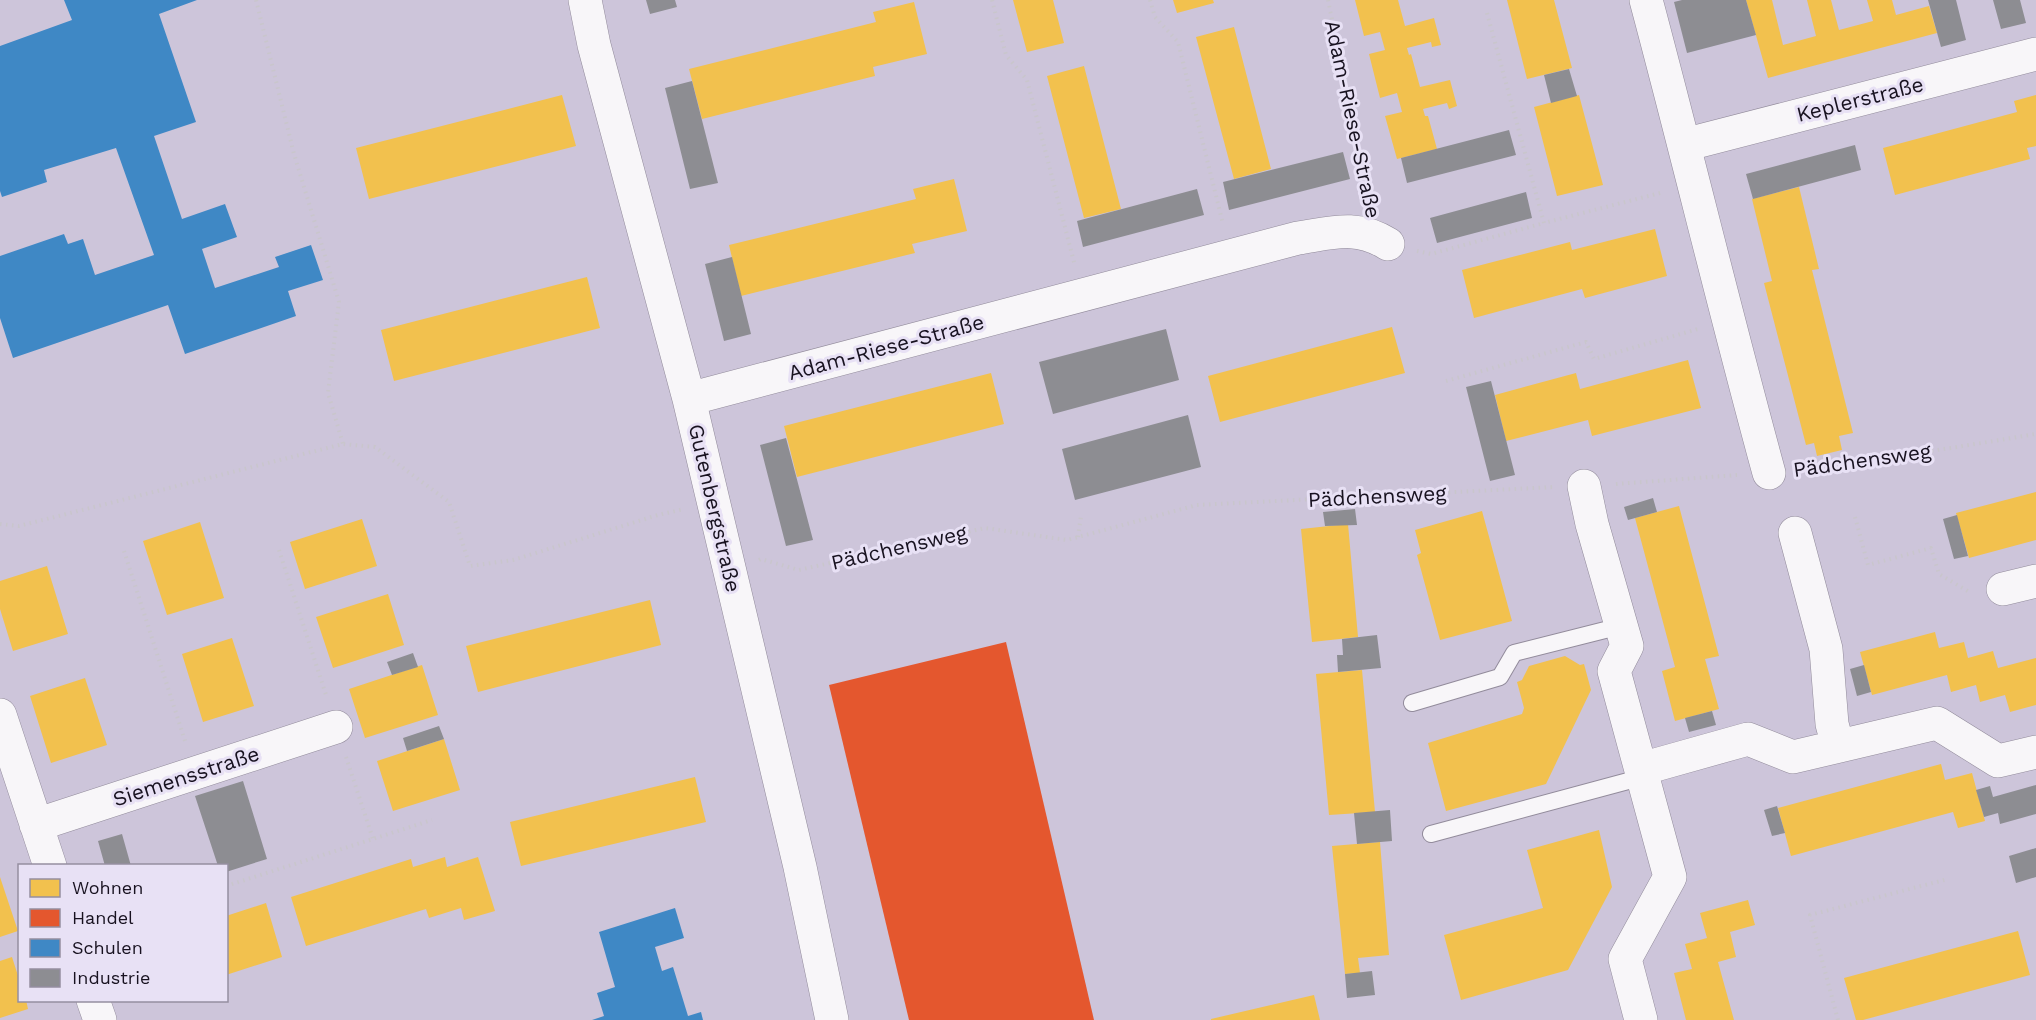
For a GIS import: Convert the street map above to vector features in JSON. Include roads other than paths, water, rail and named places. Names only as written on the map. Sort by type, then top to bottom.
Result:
[{"type":"street","name":"Gutenbergstraße","points":[[585,0],[594,45],[689,399],[797,855],[831,1020]]},
{"type":"street","points":[[1646,0],[1727,321],[1769,473]]},
{"type":"street","name":"Keplerstraße","points":[[1684,145],[2036,54]]},
{"type":"street","name":"Adam-Riese-Straße","points":[[689,399],[1298,238],[1358,231],[1382,240]]},
{"type":"street","points":[[1584,486],[1592,524],[1627,646],[1614,671],[1670,877],[1625,960],[1641,1020]]},
{"type":"street","points":[[1795,533],[1826,649],[1832,724],[1838,746]]},
{"type":"street","points":[[2003,589],[2036,581]]},
{"type":"street","points":[[0,715],[49,864]]},
{"type":"street","points":[[1642,773],[1748,740],[1793,757],[1937,723],[1998,761],[2036,752]]},
{"type":"street","name":"Siemensstraße","points":[[36,825],[336,727]]},
{"type":"street","points":[[94,1002],[100,1020]]},
{"type":"lane","points":[[1412,703],[1500,677],[1514,652],[1621,626]]},
{"type":"lane","points":[[1431,834],[1642,773]]}]
